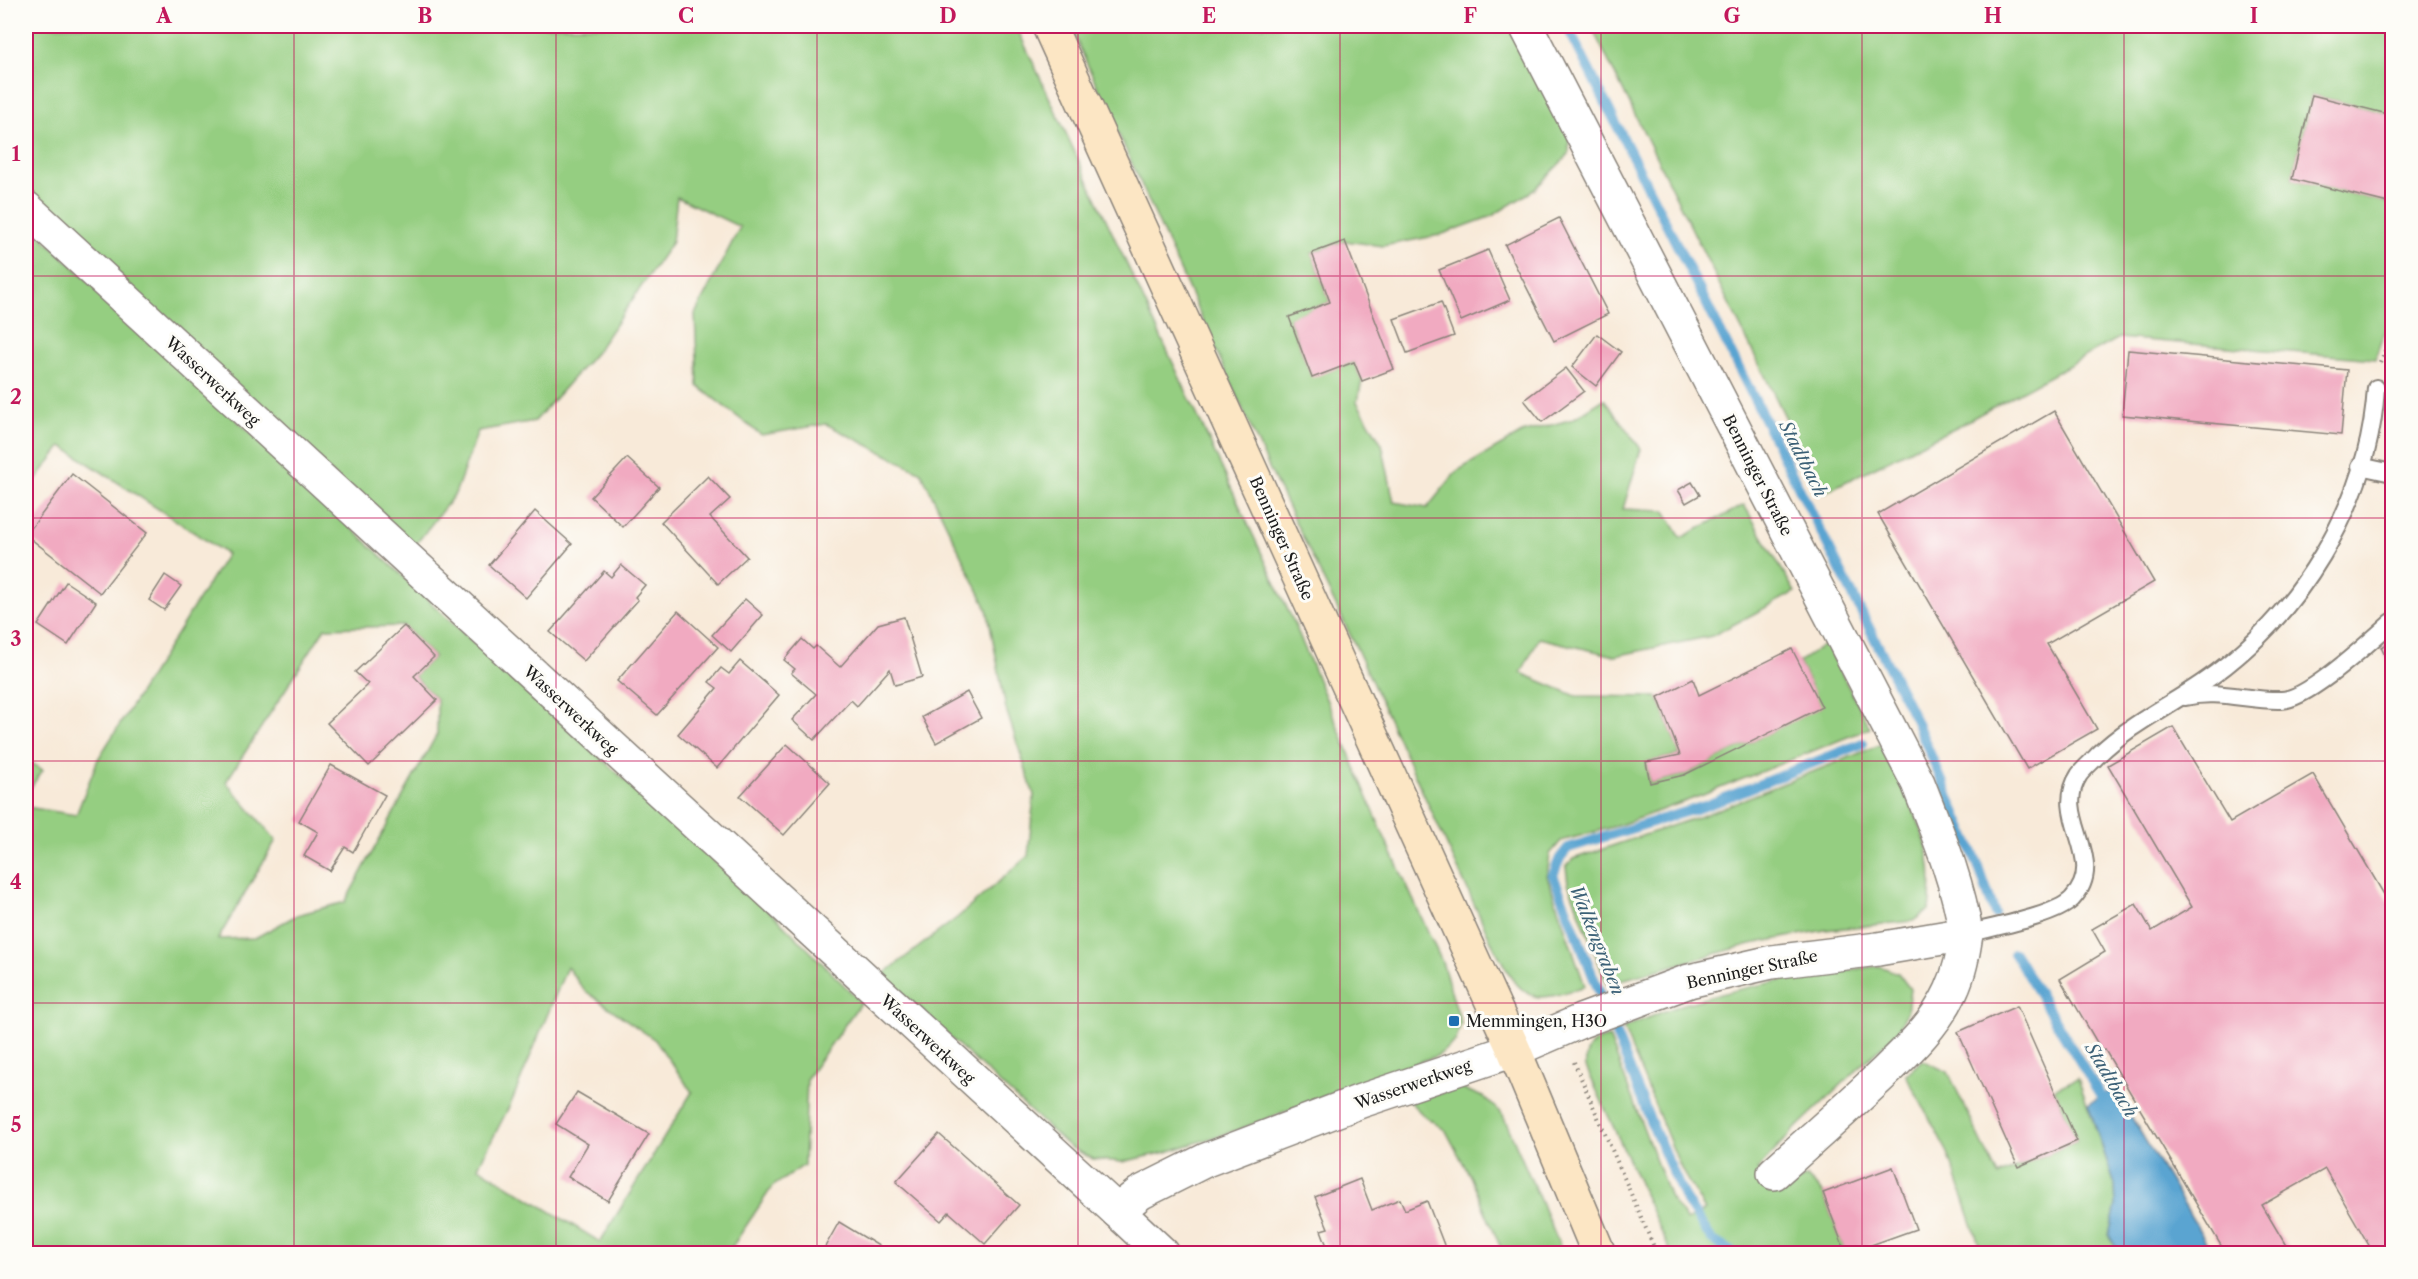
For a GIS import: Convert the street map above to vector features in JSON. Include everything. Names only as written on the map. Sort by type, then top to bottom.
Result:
[{"type":"main road","name":"Benninger Straße","points":[[1049,26],[1514,1050],[1599,1254]]},
{"type":"street","name":"Benninger Straße","points":[[1526,26],[1918,783],[1961,905],[1965,934],[1962,964],[1951,992],[1935,1019],[1885,1071],[1774,1173]]},
{"type":"street","name":"Wasserwerkweg","points":[[26,208],[1163,1254]]},
{"type":"street","name":"Benninger Straße","points":[[1514,1050],[1689,981],[1772,962],[1878,949],[1965,934]]},
{"type":"street","name":"Wasserwerkweg","points":[[1117,1211],[1140,1193],[1206,1160],[1360,1101],[1514,1050]]},
{"type":"lane","points":[[1965,934],[2060,909],[2082,886],[2086,871],[2086,858],[2075,828],[2070,800],[2079,776],[2115,739],[2233,660],[2276,619],[2295,596],[2317,564],[2347,509],[2356,487],[2372,424],[2376,388]]},
{"type":"lane","points":[[2360,466],[2392,473]]},
{"type":"lane","points":[[2178,698],[2200,693],[2219,693],[2284,700],[2303,692],[2325,678],[2392,622]]},
{"type":"path","points":[[2380,360],[2392,333]]},
{"type":"path","points":[[1571,1026],[1580,1076],[1658,1254]]},
{"type":"green space","points":[[26,26],[1016,26],[1295,625],[1383,834],[1442,962],[1461,1023],[1456,1040],[1439,1055],[1240,1129],[1167,1152],[1122,1162],[1093,1159],[1068,1146],[882,975],[958,917],[1028,856],[1034,795],[1006,709],[987,609],[921,472],[826,424],[761,435],[698,386],[695,314],[740,227],[677,197],[672,242],[597,351],[535,421],[478,431],[455,494],[413,548],[26,192]]},
{"type":"green space","points":[[1070,26],[1510,26],[1569,137],[1569,154],[1534,190],[1492,216],[1440,235],[1383,246],[1345,241],[1312,253],[1330,302],[1289,318],[1312,377],[1354,362],[1362,381],[1357,402],[1382,444],[1394,502],[1427,508],[1457,471],[1522,433],[1573,419],[1604,399],[1641,449],[1623,509],[1665,511],[1681,538],[1744,505],[1795,592],[1712,636],[1615,656],[1539,638],[1521,673],[1576,696],[1658,697],[1680,755],[1646,762],[1650,783],[1684,775],[1821,707],[1799,662],[1826,644],[1870,728],[1703,795],[1620,825],[1561,841],[1550,854],[1547,876],[1585,986],[1553,996],[1534,996],[1520,987],[1503,964],[1355,645],[1270,470]]},
{"type":"green space","points":[[1591,26],[2392,26],[2392,115],[2312,95],[2292,179],[2392,204],[2392,319],[2375,359],[2119,338],[1962,424],[1823,493]]},
{"type":"green space","points":[[26,222],[463,633],[778,919],[861,1002],[807,1078],[804,1165],[772,1187],[728,1253],[26,1253],[26,807],[76,815],[98,759],[227,554],[62,446],[26,492]],"holes":[[[404,626],[434,657],[414,676],[437,700],[437,734],[345,902],[297,915],[255,938],[218,939],[276,840],[226,782],[325,628]],[[567,967],[584,990],[655,1040],[692,1092],[600,1242],[478,1167],[512,1101]]]},
{"type":"green space","points":[[1880,745],[1922,832],[1930,865],[1929,910],[1913,921],[1825,930],[1751,944],[1607,984],[1568,883],[1566,867],[1573,859],[1704,815]]},
{"type":"green space","points":[[26,760],[43,770],[26,794]]},
{"type":"green space","points":[[1879,966],[1898,973],[1910,989],[1907,1012],[1897,1032],[1798,1126],[1757,1170],[1780,1189],[1807,1177],[1823,1193],[1846,1253],[1671,1253],[1586,1067],[1586,1055],[1590,1046],[1609,1037],[1670,1198],[1687,1221],[1705,1210],[1682,1171],[1623,1028],[1680,1005],[1735,990],[1807,976]]},
{"type":"green space","points":[[1922,1060],[1948,1072],[1998,1176],[2077,1141],[2054,1089],[2078,1078],[2115,1185],[2116,1206],[2109,1235],[2115,1246],[2125,1253],[1982,1253],[1948,1153],[1906,1075]]},
{"type":"green space","points":[[1461,1088],[1485,1098],[1503,1115],[1563,1253],[1503,1253],[1471,1178],[1446,1131],[1422,1114],[1409,1101]]},
{"type":"water","points":[[2114,1088],[2213,1253],[2125,1253],[2115,1246],[2109,1235],[2116,1206],[2115,1185],[2088,1104]]},
{"type":"building","points":[[2312,95],[2392,115],[2392,204],[2292,179]]},
{"type":"building","points":[[1559,218],[1608,314],[1554,341],[1505,245]]},
{"type":"building","points":[[1345,241],[1394,369],[1362,381],[1354,362],[1312,378],[1289,317],[1330,302],[1312,253]]},
{"type":"building","points":[[1488,250],[1510,300],[1461,321],[1439,270]]},
{"type":"building","points":[[1441,302],[1454,336],[1407,353],[1394,319]]},
{"type":"building","points":[[1597,334],[1621,352],[1596,386],[1572,367]]},
{"type":"building","points":[[2128,350],[2347,370],[2341,435],[2122,415]]},
{"type":"building","points":[[1566,368],[1584,391],[1542,422],[1524,400]]},
{"type":"building","points":[[2054,411],[2154,582],[2047,644],[2097,729],[2027,769],[1878,514]]},
{"type":"building","points":[[627,458],[659,487],[623,527],[591,497]]},
{"type":"building","points":[[72,474],[147,533],[100,593],[26,535]]},
{"type":"building","points":[[708,476],[730,499],[710,517],[747,557],[718,584],[661,522]]},
{"type":"building","points":[[1692,482],[1700,495],[1686,503],[1678,490]]},
{"type":"building","points":[[535,511],[572,544],[526,598],[489,565]]},
{"type":"building","points":[[621,565],[645,585],[635,597],[638,600],[584,661],[550,632],[604,571],[611,577]]},
{"type":"building","points":[[165,575],[181,586],[164,610],[149,600]]},
{"type":"building","points":[[66,582],[96,602],[68,645],[38,625]]},
{"type":"building","points":[[745,599],[763,615],[731,652],[712,635]]},
{"type":"building","points":[[678,611],[718,647],[657,715],[617,681]]},
{"type":"building","points":[[904,617],[922,677],[895,685],[890,669],[857,706],[851,700],[814,740],[792,720],[816,694],[791,673],[795,669],[784,660],[802,639],[813,649],[816,646],[840,667],[878,624]]},
{"type":"building","points":[[404,626],[434,657],[414,676],[437,700],[369,766],[327,723],[368,684],[355,672]]},
{"type":"building","points":[[2392,640],[2392,671],[2381,647]]},
{"type":"building","points":[[1792,649],[1822,707],[1684,775],[1650,783],[1646,762],[1680,755],[1658,697],[1693,679],[1699,695]]},
{"type":"building","points":[[740,661],[779,695],[717,768],[678,734],[717,688],[709,682],[721,668],[729,674]]},
{"type":"building","points":[[967,692],[981,718],[936,743],[922,717]]},
{"type":"building","points":[[2173,727],[2230,822],[2313,774],[2392,908],[2392,1036],[2386,1041],[2392,1052],[2392,1254],[2384,1254],[2382,1251],[2374,1254],[2325,1169],[2262,1205],[2291,1254],[2226,1254],[2105,1050],[2102,1051],[2060,979],[2105,952],[2092,929],[2136,904],[2152,931],[2192,907],[2108,765]]},
{"type":"building","points":[[787,744],[830,783],[784,835],[740,796]]},
{"type":"building","points":[[331,765],[385,795],[353,852],[345,847],[330,871],[304,856],[318,832],[299,821]]},
{"type":"building","points":[[2017,1006],[2077,1141],[2018,1167],[1958,1032]]},
{"type":"building","points":[[577,1092],[649,1134],[608,1201],[568,1177],[588,1144],[556,1124]]},
{"type":"building","points":[[939,1134],[1019,1205],[985,1244],[949,1212],[941,1221],[896,1182]]},
{"type":"building","points":[[1893,1167],[1916,1229],[1846,1254],[1823,1193]]},
{"type":"building","points":[[1360,1179],[1372,1210],[1400,1199],[1405,1210],[1427,1201],[1446,1250],[1436,1254],[1330,1254],[1321,1230],[1328,1228],[1315,1197]]},
{"type":"building","points":[[839,1222],[892,1254],[821,1254]]},
{"type":"waterway","name":"Stadtbach","points":[[1567,26],[1916,721],[1977,862],[1995,914]]},
{"type":"waterway","name":"Walkengraben","points":[[1735,1254],[1712,1240],[1685,1199],[1650,1120],[1553,875],[1560,858],[1568,848],[1705,806],[1863,743]]},
{"type":"waterway","name":"Stadtbach","points":[[2014,953],[2107,1106]]},
{"type":"place","name":"Memmingen, H3O","points":[[1454,1021]]}]
